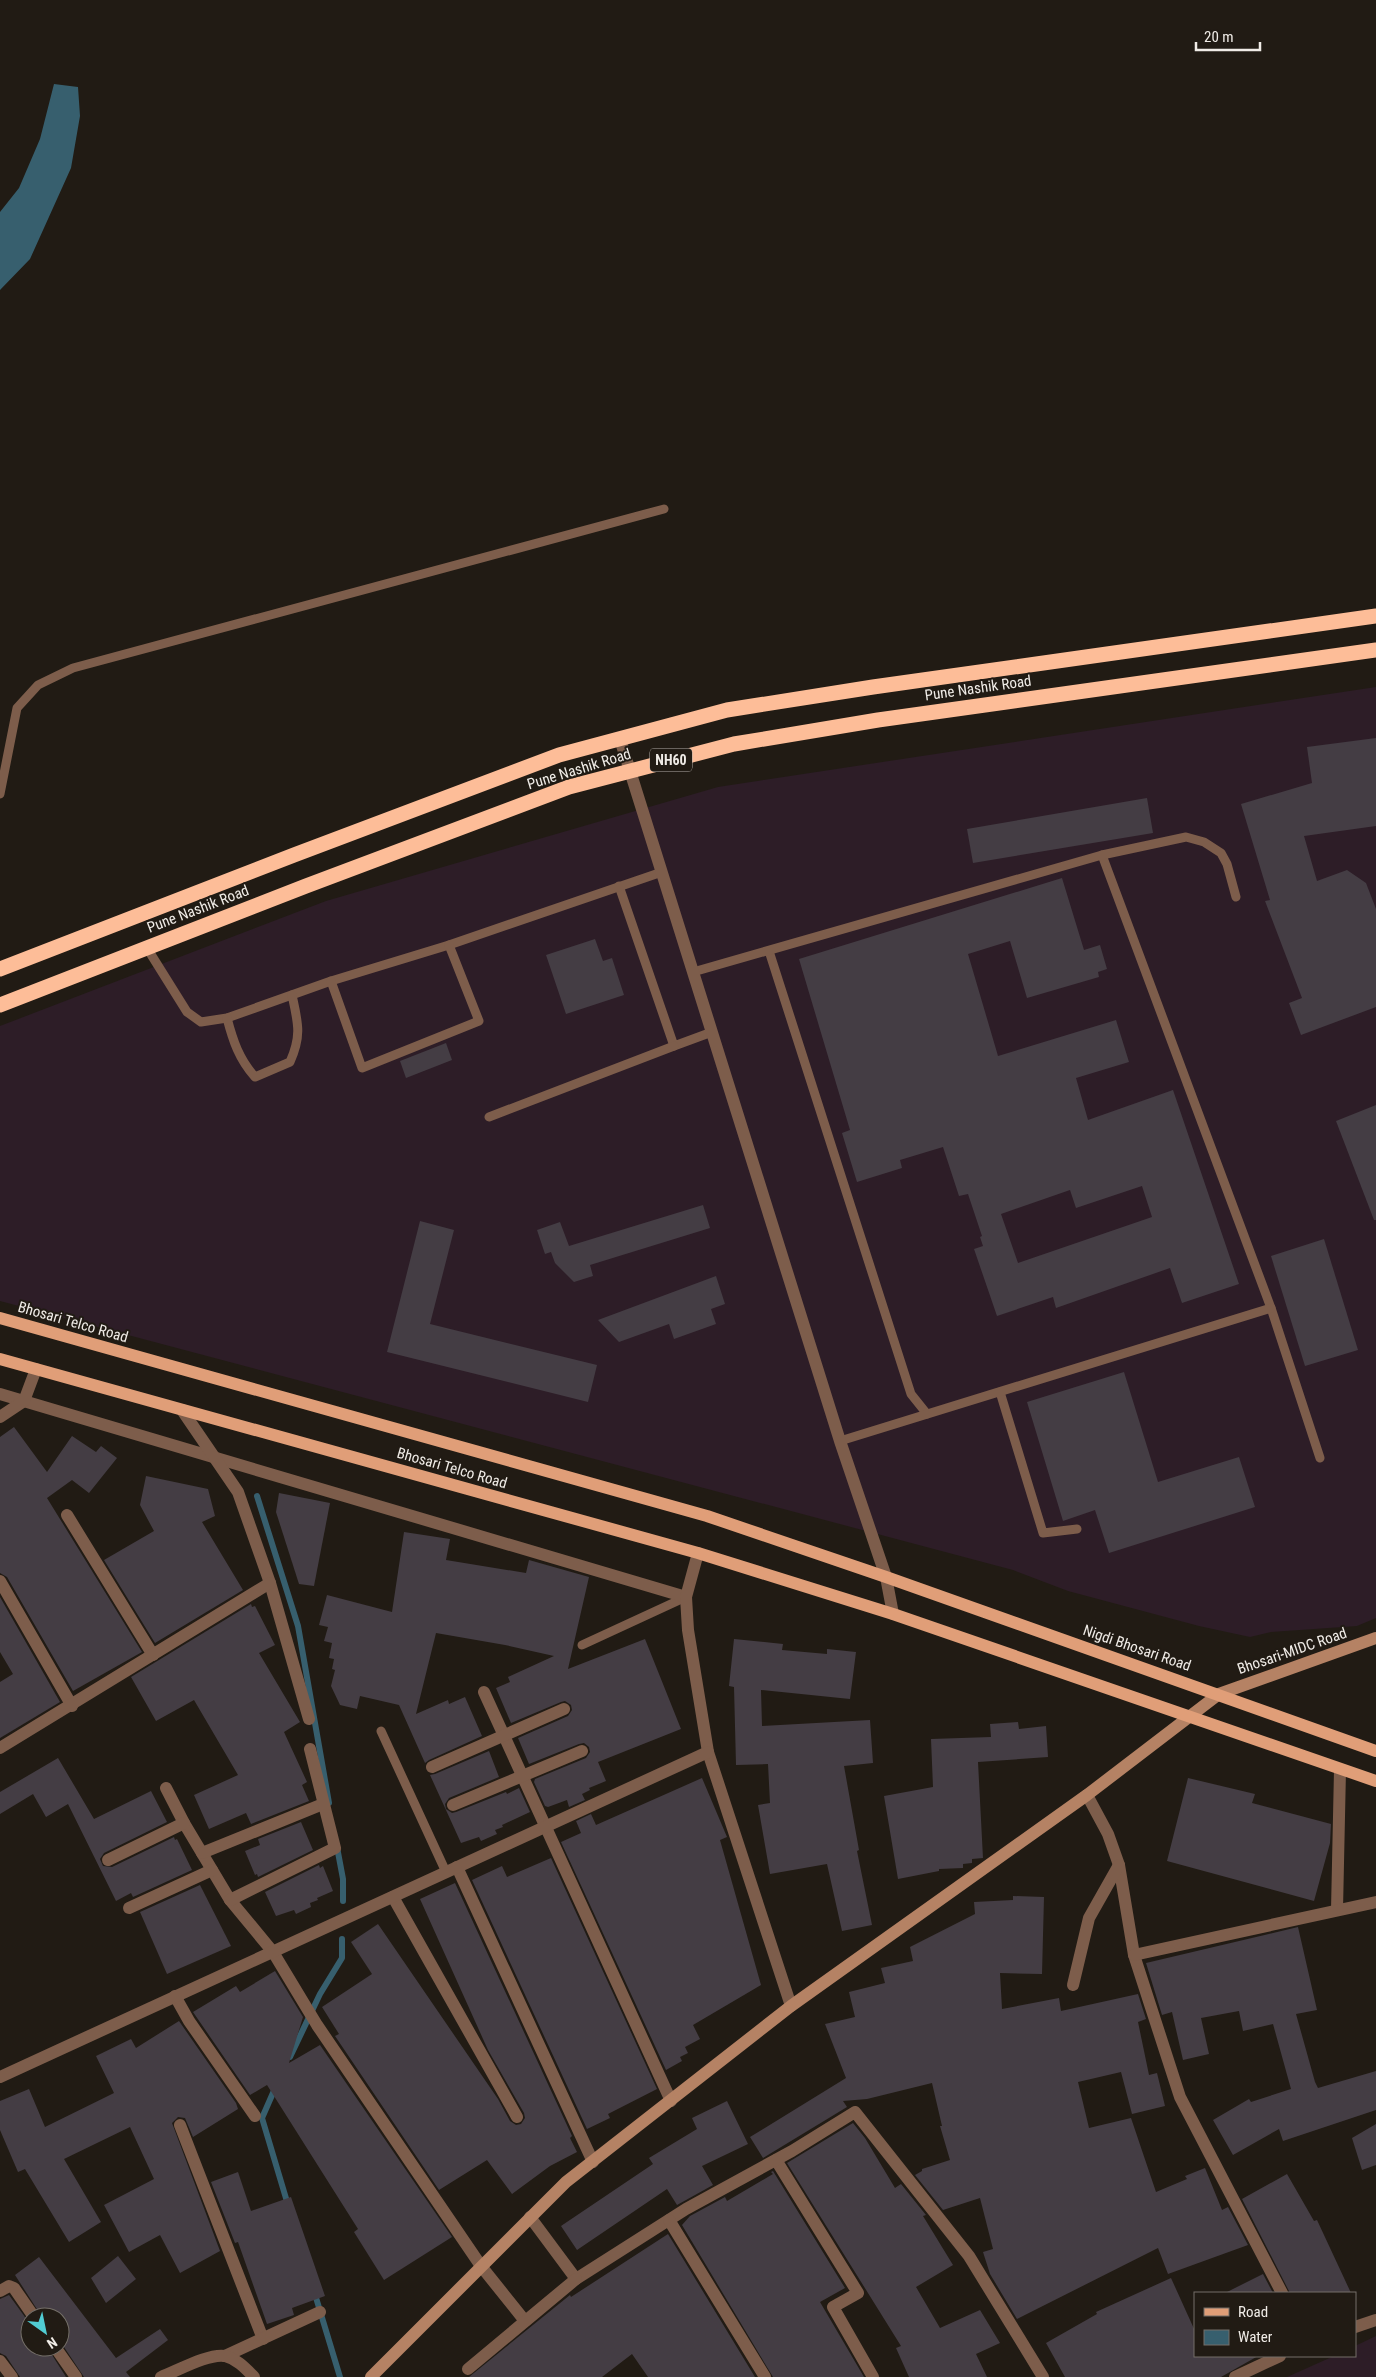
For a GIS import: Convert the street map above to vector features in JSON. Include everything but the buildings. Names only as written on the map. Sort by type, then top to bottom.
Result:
[{"type":"highway","name":"Pune Nashik Road","points":[[0,970],[294,854],[541,762],[728,710],[863,688],[1376,616]]},
{"type":"highway","name":"Pune Nashik Road","points":[[0,1005],[570,787],[734,744],[878,720],[1376,650]]},
{"type":"main road","name":"Bhosari Telco Road","points":[[0,1318],[707,1516],[886,1577]]},
{"type":"main road","name":"Bhosari Telco Road","points":[[0,1359],[698,1553],[893,1614]]},
{"type":"main road","name":"Nigdi Bhosari Road","points":[[886,1577],[1376,1751]]},
{"type":"main road","points":[[893,1614],[1376,1781]]},
{"type":"street","points":[[620,739],[840,1441],[886,1577],[893,1614]]},
{"type":"street","points":[[0,1417],[24,1401],[36,1369]]},
{"type":"street","points":[[0,1394],[686,1597]]},
{"type":"street","points":[[182,1410],[238,1492],[270,1583],[308,1719]]},
{"type":"street","points":[[67,1515],[153,1655]]},
{"type":"street","points":[[698,1553],[686,1597],[688,1630],[708,1752],[791,2006]]},
{"type":"street","points":[[0,1581],[72,1706]]},
{"type":"street","points":[[0,1748],[72,1706],[270,1583]]},
{"type":"street","name":"Bhosari-MIDC Road","points":[[373,2376],[480,2266],[566,2182],[791,2006],[1087,1794],[1219,1694],[1376,1638]]},
{"type":"street","points":[[484,1692],[670,2101]]},
{"type":"street","points":[[432,1767],[564,1709]]},
{"type":"street","points":[[230,1900],[335,1848],[310,1749]]},
{"type":"street","points":[[453,1805],[582,1751]]},
{"type":"street","points":[[0,2076],[708,1752]]},
{"type":"street","points":[[1337,1910],[1340,1770]]},
{"type":"street","points":[[166,1788],[184,1823],[230,1900],[273,1952],[317,2025],[480,2266],[525,2321]]},
{"type":"street","points":[[1087,1794],[1108,1834],[1119,1865],[1134,1955],[1180,2097],[1281,2292]]},
{"type":"street","points":[[202,1852],[323,1804]]},
{"type":"street","points":[[108,1860],[184,1823]]},
{"type":"street","points":[[1073,1985],[1089,1918],[1119,1865]]},
{"type":"street","points":[[129,1908],[212,1870]]},
{"type":"street","points":[[452,1870],[593,2162]]},
{"type":"street","points":[[393,1896],[517,2117]]},
{"type":"street","points":[[1134,1955],[1376,1902]]},
{"type":"street","points":[[175,1996],[189,2021],[255,2116]]},
{"type":"street","points":[[468,2369],[576,2279],[669,2220],[776,2160],[856,2112],[969,2256],[1043,2377]]},
{"type":"street","points":[[180,2125],[263,2339]]},
{"type":"street","points":[[776,2160],[858,2293],[833,2307],[873,2377]]},
{"type":"street","points":[[530,2217],[576,2279]]},
{"type":"street","points":[[669,2220],[765,2377]]},
{"type":"street","points":[[0,2291],[9,2286],[14,2288],[27,2307]]},
{"type":"street","points":[[161,2377],[207,2358],[225,2356],[320,2312]]},
{"type":"street","points":[[1356,2327],[1376,2320]]},
{"type":"street","points":[[225,2356],[242,2364],[254,2377]]},
{"type":"street","points":[[62,2357],[76,2377]]},
{"type":"street","points":[[1235,2377],[1278,2357]]},
{"type":"street","points":[[0,2362],[12,2377]]},
{"type":"lane","points":[[0,794],[18,708],[38,685],[72,668],[664,508]]},
{"type":"lane","points":[[693,972],[1102,855],[1186,837],[1204,842],[1221,853],[1236,897]]},
{"type":"lane","points":[[1102,855],[1271,1308],[1320,1458]]},
{"type":"lane","points":[[147,948],[187,1012],[201,1022],[226,1018],[331,981],[449,945],[662,872]]},
{"type":"lane","points":[[620,886],[674,1046]]},
{"type":"lane","points":[[331,981],[362,1068],[479,1021],[449,945]]},
{"type":"lane","points":[[769,951],[911,1394],[928,1414]]},
{"type":"lane","points":[[226,1018],[235,1047],[244,1064],[255,1077],[290,1062],[298,1045],[299,1030],[292,995]]},
{"type":"lane","points":[[489,1117],[712,1032]]},
{"type":"lane","points":[[840,1441],[1271,1308]]},
{"type":"lane","points":[[1000,1392],[1043,1532],[1077,1529]]},
{"type":"lane","points":[[582,1645],[686,1597]]},
{"type":"lane","points":[[381,1730],[452,1870]]},
{"type":"shaded area","points":[[1376,687],[1376,1618],[1357,1626],[1271,1632],[1250,1637],[1199,1626],[1068,1591],[1013,1570],[0,1301],[0,1026],[326,901],[718,787]]},
{"type":"shaded area","points":[[1376,2336],[1376,2377],[1287,2377],[1332,2357],[1356,2357],[1356,2346]]},
{"type":"water","points":[[54,84],[78,87],[80,116],[71,168],[30,259],[0,290],[0,212],[19,188],[40,139]]},
{"type":"waterway","points":[[257,1496],[298,1626],[329,1803]]},
{"type":"waterway","points":[[337,1847],[343,1879],[343,1901]]},
{"type":"waterway","points":[[290,2057],[320,1994],[342,1958],[342,1939]]},
{"type":"waterway","points":[[276,2086],[262,2118],[288,2205]]},
{"type":"waterway","points":[[314,2291],[340,2377]]}]
